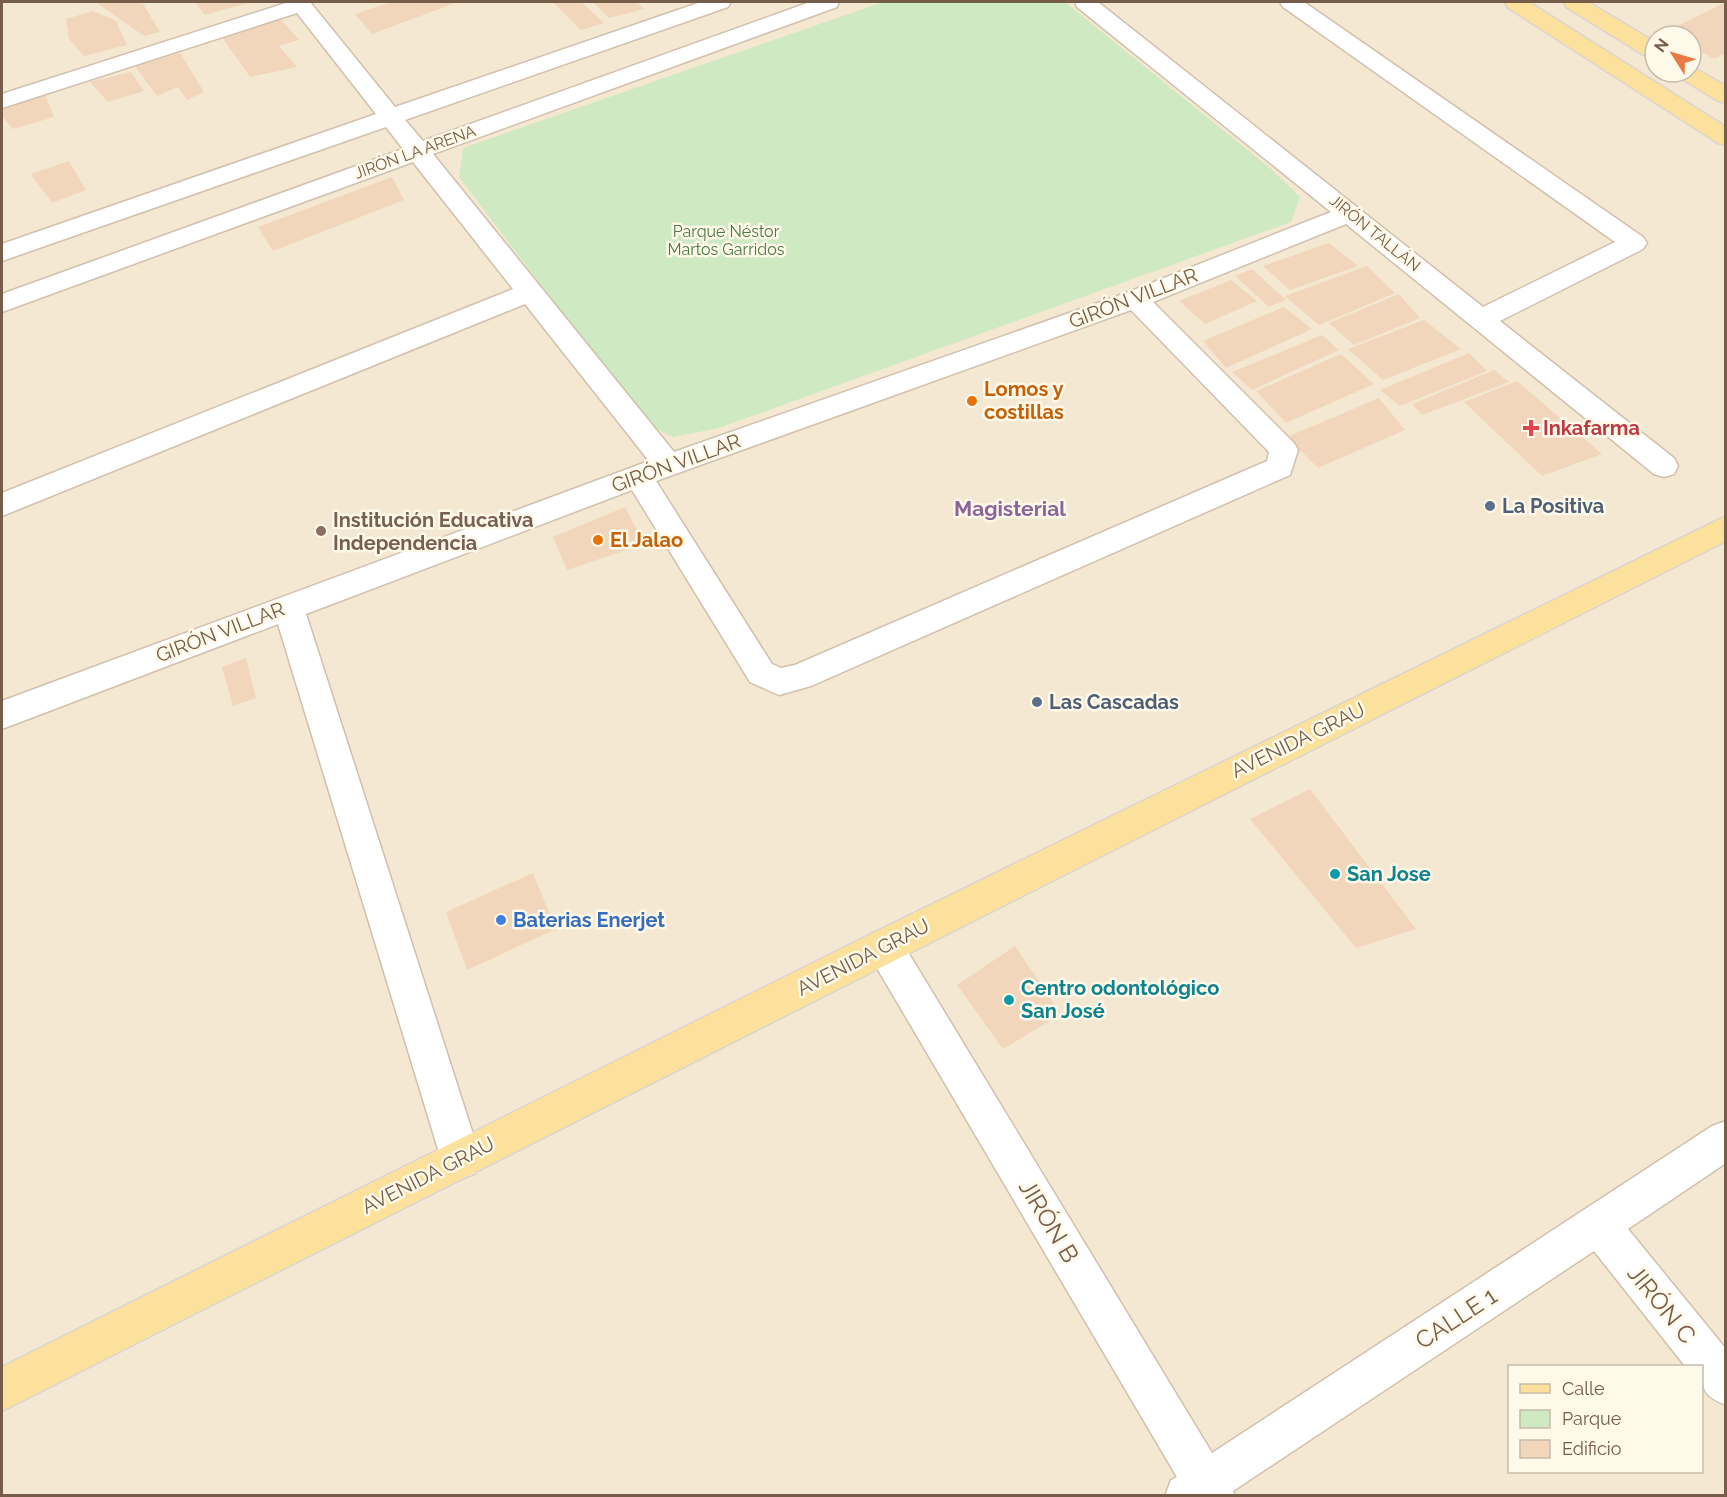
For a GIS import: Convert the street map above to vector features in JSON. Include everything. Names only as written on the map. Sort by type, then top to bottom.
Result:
[{"type":"main road","points":[[1515,2],[1725,138]]},
{"type":"main road","points":[[1574,2],[1643,45]]},
{"type":"main road","points":[[1703,82],[1725,96]]},
{"type":"main road","name":"AVENIDA GRAU","points":[[2,1390],[884,946],[1725,527]]},
{"type":"street","points":[[2,253],[391,116],[687,6],[720,2]]},
{"type":"street","name":"JIRÓN LA ARENA","points":[[2,303],[829,2]]},
{"type":"street","name":"JIRÓN TALLÁN","points":[[1085,2],[1664,466]]},
{"type":"street","points":[[1291,2],[1634,243],[1482,319]]},
{"type":"street","points":[[2,101],[300,3],[668,465]]},
{"type":"street","points":[[687,6],[724,40]]},
{"type":"street","name":"GIRÓN VILLAR","points":[[2,715],[638,476],[1135,299],[1351,213]]},
{"type":"street","points":[[2,505],[530,292]]},
{"type":"street","points":[[638,476],[760,673],[779,682],[800,677],[1280,466],[1284,450],[1135,299]]},
{"type":"street","points":[[288,607],[461,1159]]},
{"type":"street","name":"JIRÓN B","points":[[884,946],[1202,1491]]},
{"type":"street","name":"CALLE 1","points":[[1202,1491],[1725,1140]]},
{"type":"street","name":"JIRÓN C","points":[[1598,1224],[1725,1384]]},
{"type":"shaded area","points":[[2,2],[1725,2],[1725,1495],[2,1495]]},
{"type":"green space","name":"Parque Néstor Martos Garridos","points":[[883,2],[1065,2],[1271,169],[1300,197],[1291,222],[719,428],[673,437],[646,424],[459,177],[463,148]]},
{"type":"building","points":[[142,2],[160,32],[144,36],[97,3]]},
{"type":"building","points":[[195,2],[252,2],[205,15]]},
{"type":"building","points":[[391,2],[458,2],[372,34],[355,14]]},
{"type":"building","points":[[553,2],[581,2],[604,23],[581,30]]},
{"type":"building","points":[[593,2],[637,2],[644,9],[609,18]]},
{"type":"building","points":[[1726,2],[1726,53],[1714,59],[1703,53],[1703,24],[1681,24]]},
{"type":"building","points":[[93,11],[116,21],[127,45],[84,56],[69,39],[66,19]]},
{"type":"building","points":[[280,18],[299,40],[279,46],[297,67],[250,77],[221,36]]},
{"type":"building","points":[[180,53],[204,92],[187,100],[178,87],[157,96],[135,66]]},
{"type":"building","points":[[131,72],[144,91],[108,102],[90,82]]},
{"type":"building","points":[[45,94],[54,117],[13,129],[2,116],[2,109]]},
{"type":"building","points":[[69,161],[86,190],[52,203],[31,174]]},
{"type":"building","points":[[392,177],[404,200],[273,251],[258,227]]},
{"type":"building","points":[[1329,243],[1358,266],[1290,290],[1263,266]]},
{"type":"building","points":[[1367,266],[1395,293],[1319,325],[1285,296]]},
{"type":"building","points":[[1252,269],[1286,300],[1269,307],[1235,276]]},
{"type":"building","points":[[1231,280],[1257,301],[1205,324],[1179,301]]},
{"type":"building","points":[[1399,294],[1420,318],[1354,345],[1329,323]]},
{"type":"building","points":[[1284,307],[1312,329],[1226,368],[1203,341]]},
{"type":"building","points":[[1424,320],[1461,349],[1383,380],[1348,349]]},
{"type":"building","points":[[1322,335],[1339,350],[1252,390],[1232,372]]},
{"type":"building","points":[[1469,353],[1487,371],[1400,406],[1380,390]]},
{"type":"building","points":[[1341,354],[1374,384],[1286,423],[1256,391]]},
{"type":"building","points":[[1494,370],[1509,382],[1422,415],[1412,404]]},
{"type":"building","name":"Inkafarma","points":[[1517,381],[1602,454],[1542,476],[1464,402]]},
{"type":"building","points":[[1379,398],[1405,430],[1318,468],[1287,437]]},
{"type":"building","name":"El Jalao","points":[[625,507],[644,544],[567,570],[553,537]]},
{"type":"building","points":[[246,658],[256,698],[233,706],[222,667]]},
{"type":"building","name":"San Jose","points":[[1310,789],[1416,929],[1356,948],[1250,819]]},
{"type":"building","name":"Baterias Enerjet","points":[[533,873],[556,929],[467,970],[446,912]]},
{"type":"building","name":"Centro odontológico San José","points":[[1015,946],[1061,1014],[1003,1049],[957,985]]},
{"type":"place","name":"Lomos y costillas","points":[[972,401]]},
{"type":"place","name":"Inkafarma","points":[[1531,428]]},
{"type":"place","name":"La Positiva","points":[[1490,506]]},
{"type":"place","name":"Institución Educativa Independencia","points":[[321,531]]},
{"type":"place","name":"El Jalao","points":[[598,540]]},
{"type":"place","name":"Las Cascadas","points":[[1037,702]]},
{"type":"place","name":"San Jose","points":[[1335,874]]},
{"type":"place","name":"Baterias Enerjet","points":[[501,920]]},
{"type":"place","name":"Centro odontológico San José","points":[[1009,1000]]},
{"type":"district","name":"Magisterial","points":[[1010,508]]}]
